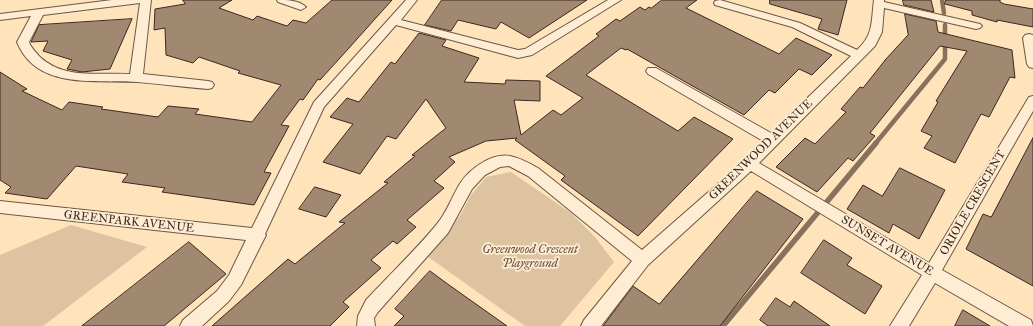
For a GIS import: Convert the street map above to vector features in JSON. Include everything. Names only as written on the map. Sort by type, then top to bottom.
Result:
[{"type":"street","points":[[0,17],[38,14],[138,0]]},
{"type":"street","points":[[136,78],[146,0]]},
{"type":"street","points":[[282,0],[301,8]]},
{"type":"street","points":[[189,326],[223,296],[235,280],[258,235],[319,105],[412,0]]},
{"type":"street","points":[[393,21],[518,54],[523,54],[616,0]]},
{"type":"street","points":[[879,2],[976,26]]},
{"type":"street","name":"GREENWOOD AVENUE","points":[[590,326],[642,260],[750,164],[772,140],[871,43],[874,38],[879,2]]},
{"type":"street","points":[[719,3],[796,25],[858,56]]},
{"type":"street","points":[[38,14],[23,42],[25,49],[51,71],[66,76],[85,78],[136,78],[208,85]]},
{"type":"street","points":[[1033,39],[1029,38],[1033,64]]},
{"type":"street","points":[[652,71],[772,140]]},
{"type":"street","name":"ORIOLE CRESCENT","points":[[898,326],[932,273],[1033,100]]},
{"type":"street","points":[[366,326],[365,321],[367,313],[372,306],[443,228],[473,177],[488,166],[499,162],[509,161],[521,165],[533,172],[642,260]]},
{"type":"street","name":"SUNSET AVENUE","points":[[750,164],[932,273],[1025,326]]},
{"type":"street","name":"GREENPARK AVENUE","points":[[0,207],[258,235]]},
{"type":"green space","name":"Greenwood Crescent Playground","points":[[511,172],[571,213],[595,237],[614,262],[560,326],[525,326],[427,256],[461,214],[471,195],[486,177]]},
{"type":"green space","points":[[71,225],[147,247],[43,326],[0,326],[0,255]]},
{"type":"building","points":[[183,0],[232,0],[219,8],[253,20],[257,16],[287,26],[293,20],[306,23],[332,0],[392,0],[320,80],[318,79],[303,100],[300,99],[281,125],[289,126],[264,172],[271,173],[254,205],[162,192],[165,188],[122,182],[128,174],[76,166],[47,199],[5,193],[11,187],[0,180],[0,72],[27,89],[22,91],[62,110],[69,102],[103,107],[101,109],[158,117],[168,106],[199,109],[195,114],[252,122],[281,85],[238,73],[240,71],[199,57],[193,63],[166,55],[165,28],[154,30],[155,9],[185,4]]},
{"type":"building","points":[[442,0],[587,0],[529,38],[501,22],[496,29],[458,20],[451,31],[425,25]]},
{"type":"building","points":[[662,0],[697,0],[686,8],[779,54],[796,38],[832,55],[812,75],[799,69],[775,93],[769,90],[744,115],[627,49],[621,48],[586,75],[678,131],[694,117],[733,139],[638,236],[561,180],[565,176],[515,140],[517,138],[486,141],[449,157],[455,162],[434,181],[444,188],[407,220],[416,227],[397,244],[393,241],[371,260],[381,268],[343,302],[349,307],[330,326],[212,326],[288,259],[295,264],[345,223],[339,222],[388,183],[384,182],[415,156],[412,155],[446,128],[426,99],[396,139],[387,136],[360,174],[323,162],[353,124],[330,117],[347,98],[359,102],[391,62],[395,64],[419,33],[446,40],[442,46],[479,58],[464,82],[505,84],[506,80],[540,81],[540,101],[514,100],[521,135],[553,110],[561,115],[583,98],[546,76],[599,36],[596,34],[616,19],[620,21],[640,7],[645,10],[649,7],[651,8]]},
{"type":"building","points":[[770,0],[847,0],[838,35],[818,29],[822,19],[770,4]]},
{"type":"building","points":[[903,0],[931,0],[934,12],[904,5]]},
{"type":"building","points":[[946,0],[1000,0],[1000,2],[1004,4],[1033,9],[1033,27],[997,20],[997,22],[972,15],[972,11],[945,4]]},
{"type":"building","points":[[905,14],[936,21],[938,32],[1012,50],[1015,78],[1010,77],[989,117],[981,114],[955,163],[924,148],[932,136],[921,131],[938,102],[936,101],[967,51],[940,46],[870,133],[875,136],[853,161],[848,158],[817,192],[776,167],[805,138],[815,144],[846,112],[841,109],[860,87],[863,88],[886,59],[908,35]]},
{"type":"building","points":[[132,19],[110,69],[82,72],[67,69],[72,60],[43,51],[48,41],[31,42],[39,25]]},
{"type":"building","points":[[1033,138],[1033,286],[966,249],[983,214],[991,217]]},
{"type":"building","points":[[900,168],[945,190],[919,239],[893,224],[889,233],[847,209],[863,185],[882,196]]},
{"type":"building","points":[[315,187],[341,195],[326,217],[299,209]]},
{"type":"building","points":[[757,191],[803,219],[720,326],[603,326],[633,286],[659,304]]},
{"type":"building","points":[[824,240],[852,258],[847,265],[882,286],[865,314],[801,273]]},
{"type":"building","points":[[189,242],[226,274],[164,326],[82,326]]},
{"type":"building","points":[[430,271],[507,326],[394,326],[404,316],[395,309]]},
{"type":"building","points":[[776,298],[790,307],[794,301],[830,326],[768,326],[760,320]]},
{"type":"building","points":[[963,310],[990,326],[955,326]]},
{"type":"waterway","points":[[942,0],[944,13]]},
{"type":"waterway","points":[[875,144],[945,59],[945,25]]},
{"type":"waterway","points":[[723,326],[876,143]]}]
